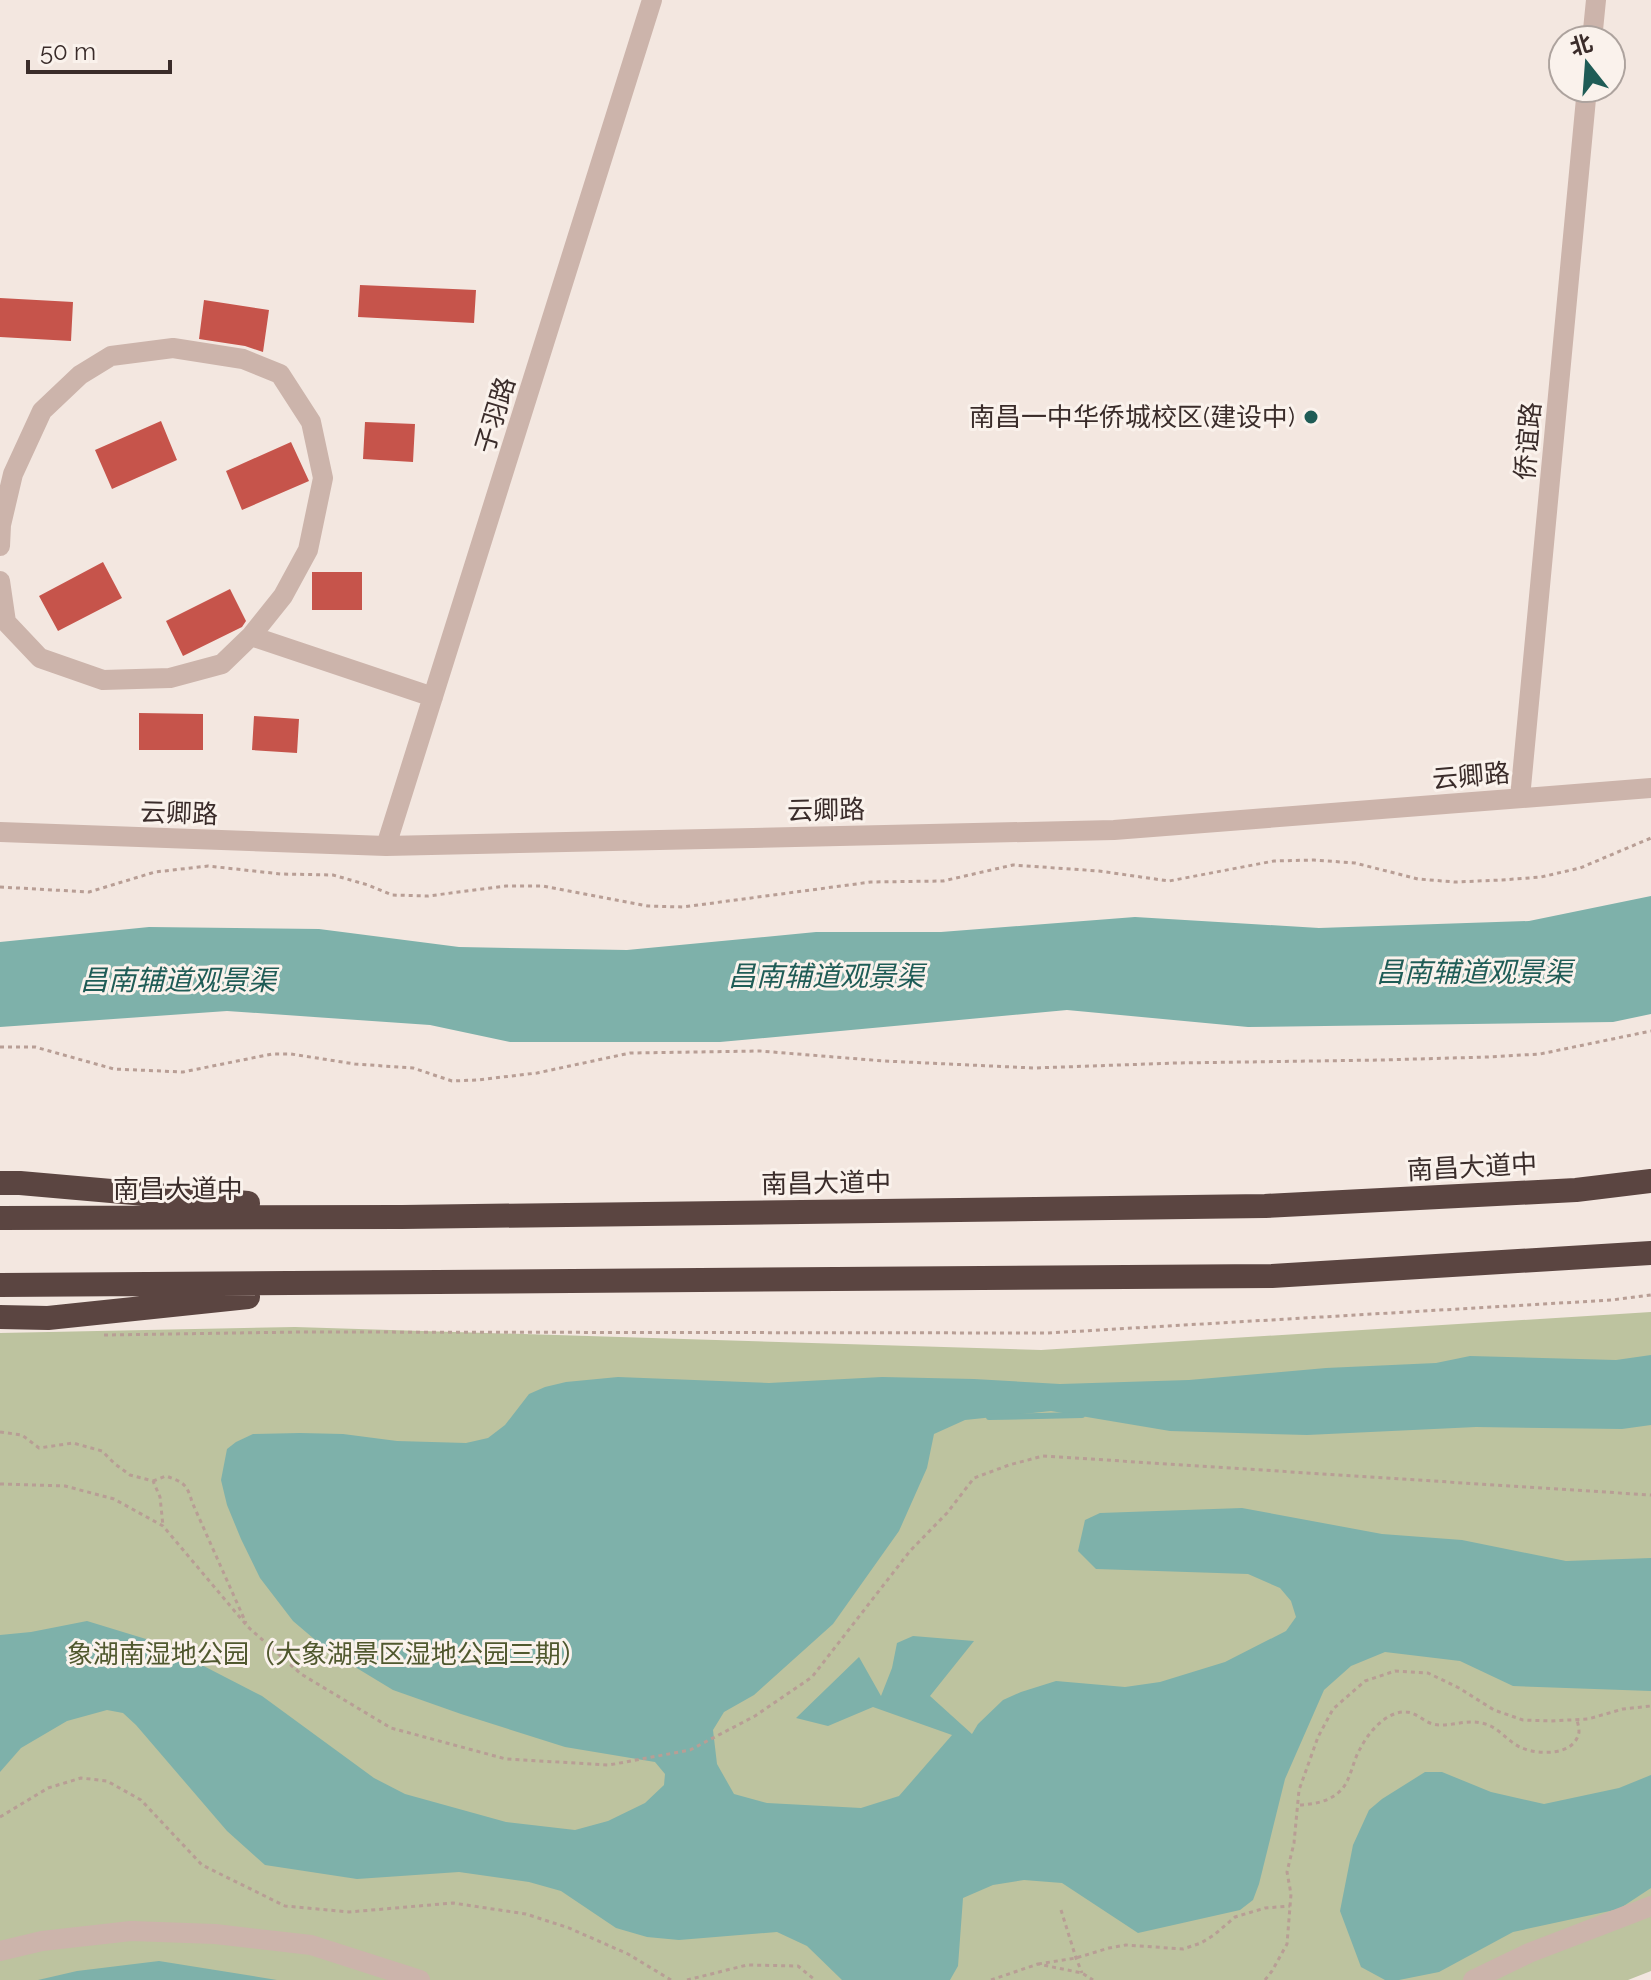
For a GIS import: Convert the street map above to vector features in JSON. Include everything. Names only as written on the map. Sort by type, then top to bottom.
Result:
[{"type":"highway","name":"南昌大道中","points":[[0,1218],[402,1217],[1265,1206],[1576,1190],[1651,1181]]},
{"type":"highway","points":[[0,1183],[402,1217]]},
{"type":"highway","points":[[0,1285],[1272,1276],[1651,1253]]},
{"type":"highway","points":[[0,1317],[48,1318],[386,1282]]},
{"type":"street","name":"子羽路","points":[[386,846],[652,0]]},
{"type":"street","points":[[1594,24],[1596,0]]},
{"type":"street","name":"侨谊路","points":[[1520,798],[1585,104]]},
{"type":"street","points":[[0,546],[1,525],[13,474],[42,411],[80,375],[111,356],[173,348],[243,359],[280,374],[311,422],[323,478],[308,550],[283,596],[251,636],[222,664],[170,678],[103,680],[40,658],[3,622],[0,581]]},
{"type":"street","points":[[251,636],[433,697]]},
{"type":"street","name":"云卿路","points":[[0,832],[386,846],[1114,830],[1651,788]]},
{"type":"street","points":[[1473,1980],[1529,1953],[1651,1906]]},
{"type":"street","points":[[0,1951],[42,1941],[131,1931],[215,1934],[311,1945],[420,1980]]},
{"type":"path","points":[[0,887],[89,892],[155,872],[208,866],[281,874],[333,875],[392,895],[428,896],[506,886],[543,886],[648,906],[683,907],[871,882],[943,881],[1013,865],[1099,871],[1169,881],[1274,861],[1314,860],[1355,863],[1418,879],[1455,882],[1502,880],[1541,877],[1580,868],[1651,838]]},
{"type":"path","points":[[0,1047],[35,1047],[114,1069],[183,1072],[272,1054],[291,1054],[355,1064],[413,1068],[452,1081],[537,1073],[630,1053],[760,1051],[1034,1068],[1540,1054],[1651,1031]]},
{"type":"path","points":[[95,1335],[301,1332],[1048,1333],[1612,1300],[1651,1295]]},
{"type":"path","points":[[0,1432],[22,1435],[39,1448],[73,1443],[102,1451],[130,1475],[153,1481],[166,1476],[188,1487],[248,1627]]},
{"type":"path","points":[[0,1484],[65,1486],[114,1499],[163,1526],[248,1627],[301,1674],[391,1728],[506,1759],[609,1765],[690,1750],[755,1716],[812,1677],[910,1551],[947,1513],[974,1478],[1043,1456],[1651,1495]]},
{"type":"path","points":[[153,1481],[160,1497],[163,1526]]},
{"type":"path","points":[[1265,1980],[1287,1944],[1291,1894],[1287,1872],[1294,1843],[1299,1790],[1318,1737],[1333,1709],[1365,1681],[1395,1671],[1428,1673],[1494,1710],[1523,1720],[1588,1719],[1623,1709],[1651,1706]]},
{"type":"path","points":[[1298,1805],[1331,1799],[1343,1790],[1360,1749],[1375,1728],[1387,1718],[1405,1712],[1429,1724],[1482,1723],[1497,1728],[1521,1748],[1554,1753],[1572,1745],[1579,1733],[1577,1720]]},
{"type":"path","points":[[0,1817],[48,1788],[81,1778],[107,1781],[141,1800],[202,1865],[285,1906],[349,1912],[453,1903],[526,1914],[569,1928],[628,1954],[671,1980]]},
{"type":"path","points":[[991,1980],[1038,1964],[1126,1945],[1183,1949],[1214,1935],[1235,1917],[1265,1908],[1290,1906]]},
{"type":"path","points":[[1061,1910],[1082,1973]]},
{"type":"path","points":[[1038,1964],[1082,1973],[1093,1980]]},
{"type":"path","points":[[687,1980],[747,1965],[798,1966],[815,1980]]},
{"type":"green space","name":"象湖南湿地公园（大象湖景区湿地公园三期）","points":[[1651,1312],[1651,1971],[1628,1980],[0,1980],[0,1333],[295,1327],[1041,1350]]},
{"type":"water","name":"昌南辅道观景渠","points":[[1651,896],[1651,1014],[1613,1022],[1248,1027],[1067,1010],[720,1042],[510,1042],[430,1025],[227,1011],[0,1027],[0,942],[149,927],[319,929],[459,947],[627,950],[816,932],[941,932],[1135,917],[1319,928],[1529,921]]},
{"type":"water","points":[[1651,1355],[1651,1425],[1622,1429],[1476,1427],[1307,1435],[1170,1431],[1051,1411],[965,1420],[934,1434],[927,1468],[899,1531],[833,1624],[754,1695],[724,1712],[713,1730],[717,1764],[734,1794],[767,1803],[861,1808],[899,1796],[952,1735],[873,1707],[828,1726],[796,1718],[859,1657],[881,1696],[892,1668],[897,1643],[913,1636],[974,1641],[930,1696],[972,1734],[1003,1700],[1021,1692],[1056,1681],[1125,1687],[1160,1682],[1225,1662],[1286,1631],[1296,1617],[1291,1601],[1280,1588],[1248,1574],[1096,1569],[1078,1551],[1085,1520],[1100,1513],[1242,1508],[1382,1534],[1462,1540],[1566,1561],[1651,1558],[1651,1691],[1513,1686],[1460,1661],[1385,1652],[1351,1666],[1324,1690],[1285,1779],[1253,1900],[1240,1910],[1138,1933],[1062,1883],[1024,1880],[993,1885],[963,1898],[958,1966],[950,1980],[842,1980],[807,1946],[777,1932],[679,1940],[647,1937],[616,1928],[561,1891],[529,1882],[459,1872],[357,1879],[265,1865],[227,1831],[123,1713],[107,1710],[67,1721],[21,1748],[0,1772],[0,1635],[87,1621],[159,1643],[262,1696],[374,1778],[405,1794],[506,1822],[575,1830],[608,1821],[645,1803],[664,1785],[665,1774],[655,1762],[565,1747],[393,1690],[327,1650],[293,1621],[260,1578],[227,1505],[221,1480],[227,1449],[253,1434],[343,1434],[397,1441],[466,1443],[488,1438],[505,1425],[529,1394],[545,1387],[618,1377],[769,1383],[882,1377],[1060,1384],[1189,1380],[1326,1368],[1436,1363],[1470,1356],[1616,1360]]},
{"type":"water","points":[[1425,1772],[1442,1772],[1491,1792],[1544,1804],[1619,1788],[1651,1775],[1651,1888],[1619,1909],[1513,1932],[1439,1972],[1385,1980],[1361,1967],[1340,1911],[1353,1845],[1369,1810]]},
{"type":"water","points":[[159,1961],[277,1980],[38,1980],[77,1971]]},
{"type":"building","points":[[360,285],[476,290],[474,323],[358,317]]},
{"type":"building","points":[[0,298],[73,302],[71,341],[0,337]]},
{"type":"building","points":[[204,300],[269,310],[263,352],[199,339]]},
{"type":"building","points":[[161,421],[177,460],[112,489],[95,450]]},
{"type":"building","points":[[365,422],[415,424],[413,462],[363,459]]},
{"type":"building","points":[[291,442],[309,481],[242,510],[226,471]]},
{"type":"building","points":[[103,562],[122,598],[58,631],[39,596]]},
{"type":"building","points":[[312,572],[362,572],[362,610],[312,610]]},
{"type":"building","points":[[230,589],[246,621],[242,627],[183,656],[166,621]]},
{"type":"building","points":[[139,713],[203,714],[203,750],[139,750]]},
{"type":"building","points":[[254,716],[299,719],[297,753],[252,750]]},
{"type":"waterway","points":[[989,1417],[1082,1415]]},
{"type":"place","name":"南昌一中华侨城校区(建设中)","points":[[1311,417]]}]
